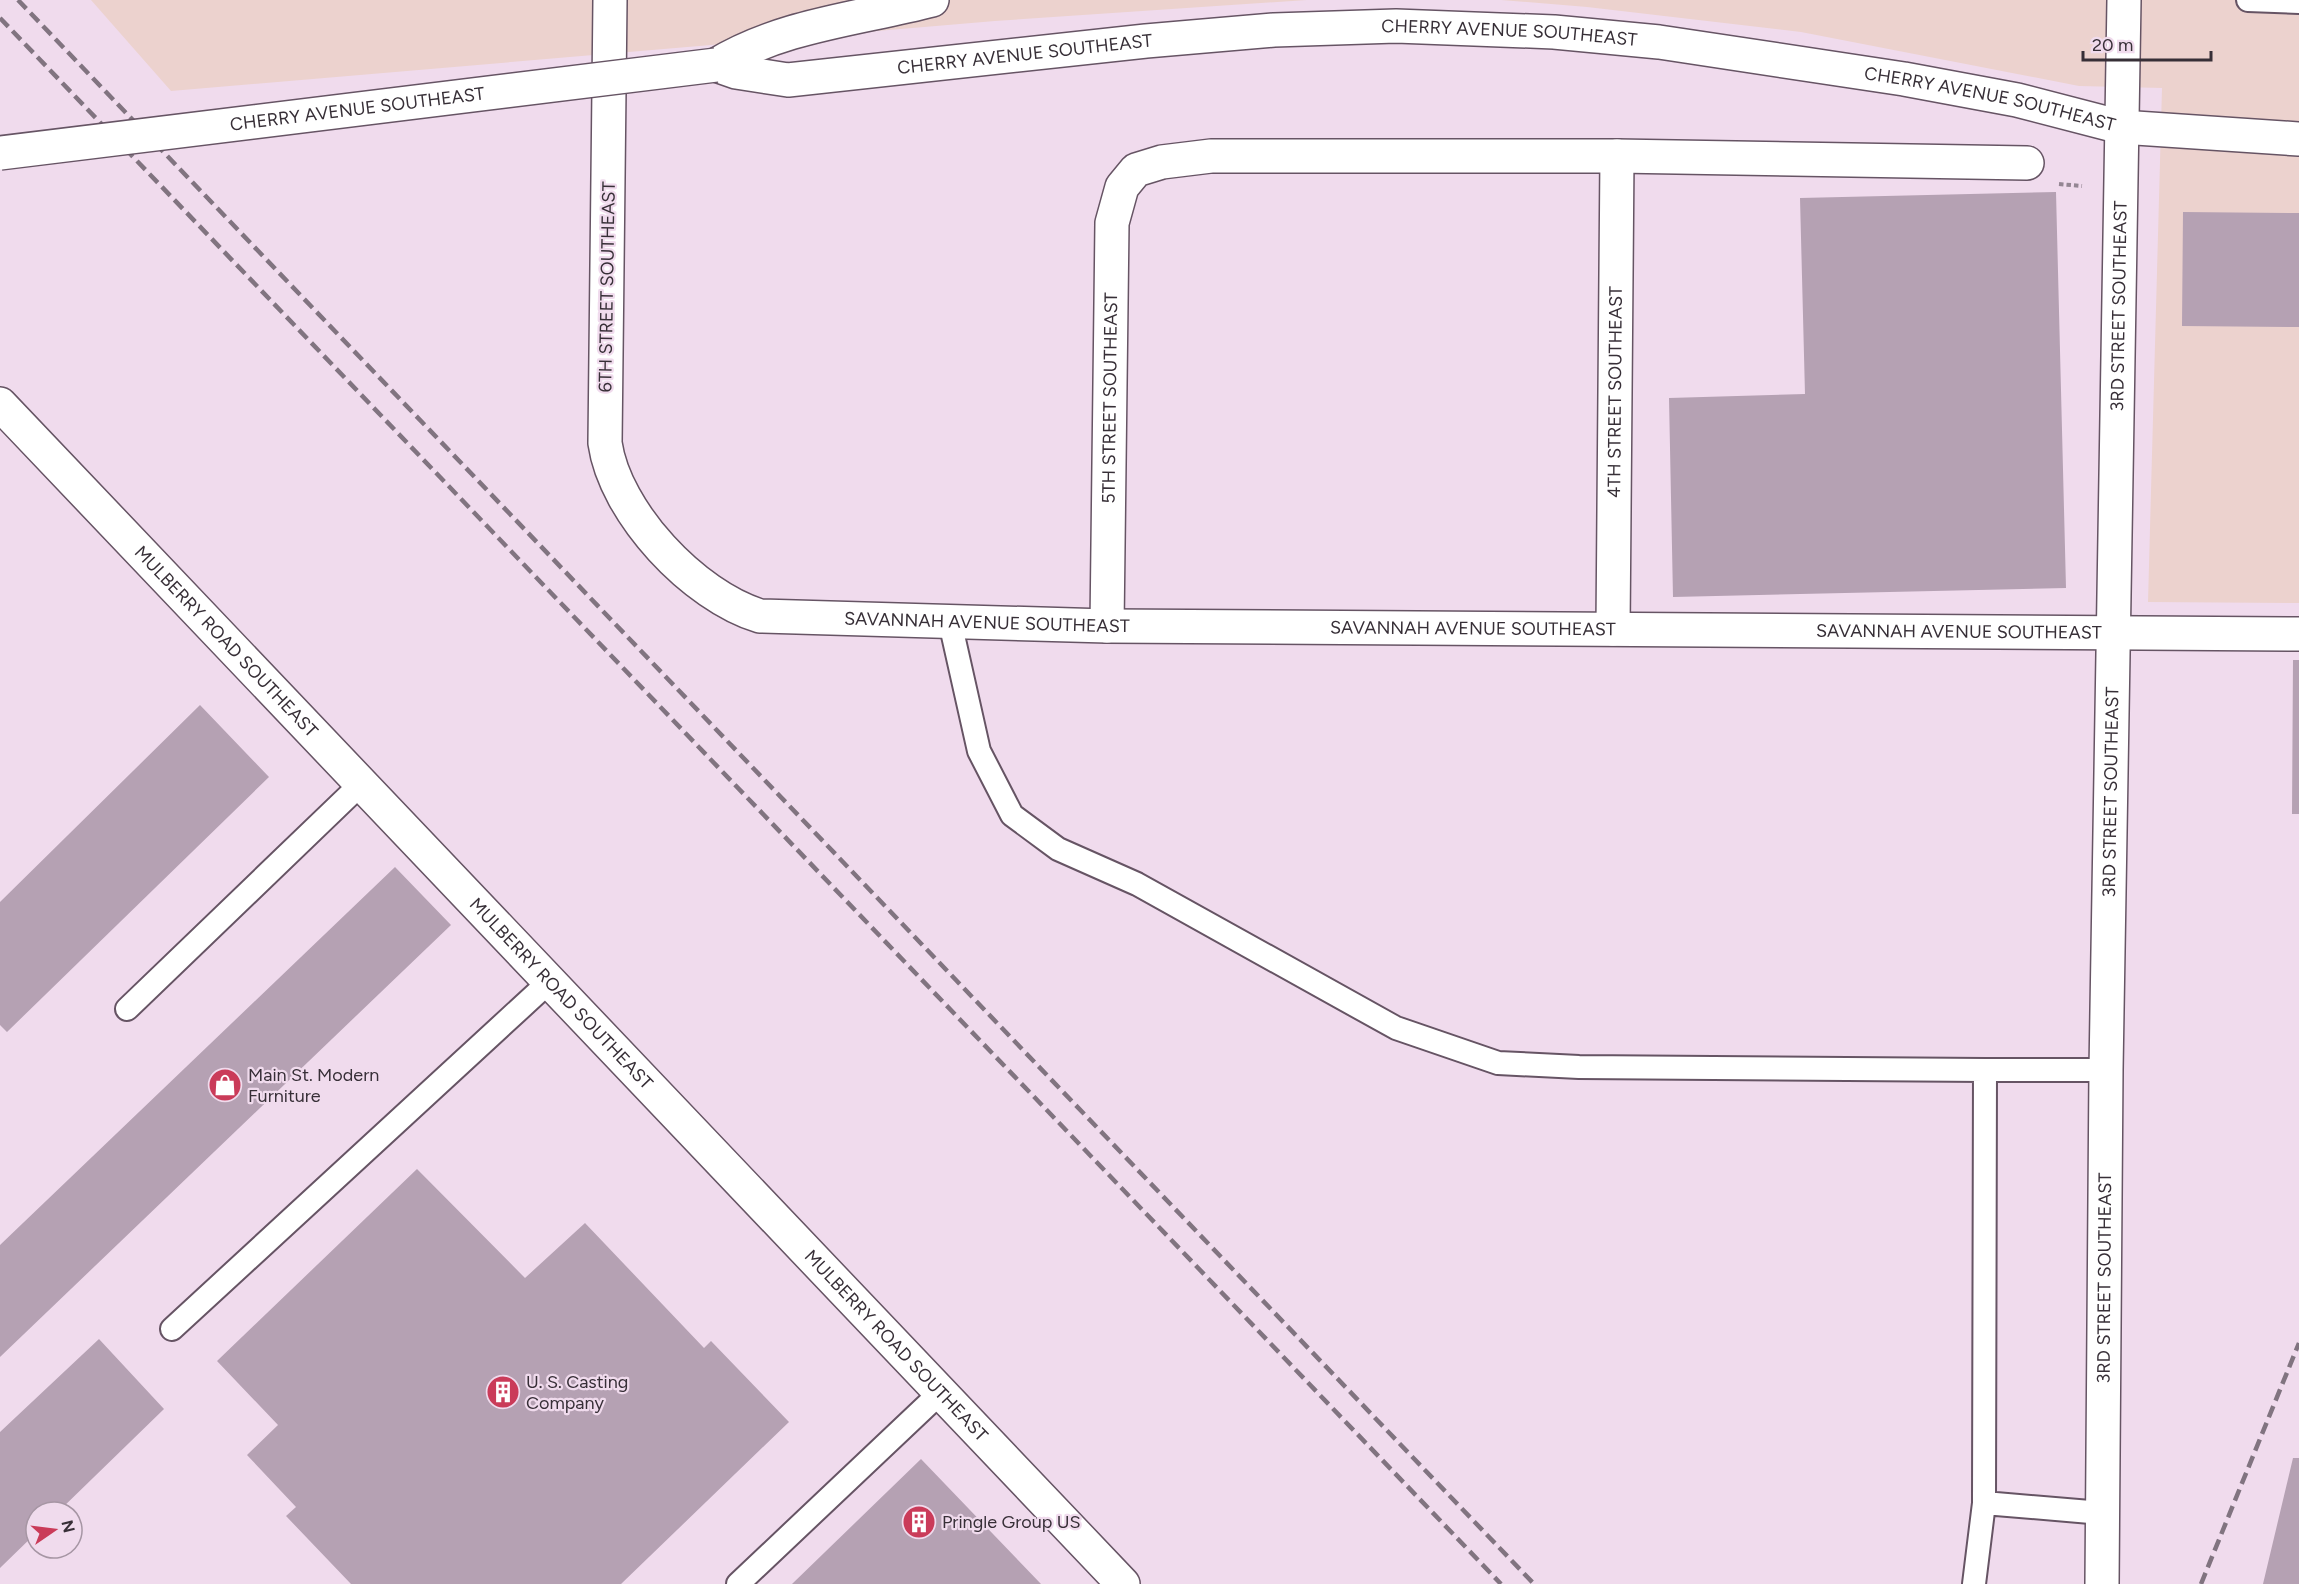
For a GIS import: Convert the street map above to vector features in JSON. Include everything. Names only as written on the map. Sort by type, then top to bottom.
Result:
[{"type":"street","name":"6TH STREET SOUTHEAST","points":[[610,0],[605,444],[608,467],[618,488],[634,513],[668,554]]},
{"type":"street","name":"CHERRY AVENUE SOUTHEAST","points":[[0,153],[716,65],[744,48],[795,29],[932,0]]},
{"type":"street","name":"3RD STREET SOUTHEAST","points":[[2102,1584],[2106,1070],[2124,0]]},
{"type":"street","name":"CHERRY AVENUE SOUTHEAST","points":[[716,65],[736,72],[788,80],[1274,30],[1396,26],[1554,32],[1659,42],[1904,79],[2017,100],[2121,127],[2299,139]]},
{"type":"street","name":"5TH STREET SOUTHEAST","points":[[1107,626],[1112,223],[1118,194],[1132,174],[1162,162],[1238,154],[1617,156]]},
{"type":"street","points":[[1617,156],[2027,163]]},
{"type":"street","name":"4TH STREET SOUTHEAST","points":[[1613,629],[1617,156]]},
{"type":"street","name":"MULBERRY ROAD SOUTHEAST","points":[[0,404],[1123,1584]]},
{"type":"street","name":"SAVANNAH AVENUE SOUTHEAST","points":[[668,554],[709,593],[733,607],[760,616],[1107,626],[2299,634]]},
{"type":"lane","points":[[2248,0],[2299,2]]},
{"type":"lane","points":[[950,622],[979,751],[1012,815],[1058,849],[1137,884],[1396,1028],[1498,1063],[1579,1066],[2106,1070]]},
{"type":"lane","points":[[128,1009],[362,783]]},
{"type":"lane","points":[[172,1329],[550,981]]},
{"type":"lane","points":[[1974,1584],[1984,1503],[1985,1070]]},
{"type":"lane","points":[[738,1584],[940,1393]]},
{"type":"lane","points":[[1984,1503],[2102,1513]]},
{"type":"path","points":[[2027,163],[2050,183],[2120,189]]},
{"type":"shaded area","points":[[91,0],[1307,0],[995,21],[171,91]]},
{"type":"shaded area","points":[[1501,0],[2299,0],[2299,603],[2148,602],[2162,88],[2079,86],[1801,32],[1587,7]]},
{"type":"building","points":[[2056,192],[2066,588],[1673,597],[1669,398],[1805,394],[1800,198]]},
{"type":"building","points":[[2183,212],[2299,213],[2299,327],[2182,326]]},
{"type":"building","points":[[2293,660],[2299,660],[2299,814],[2292,814]]},
{"type":"building","points":[[200,705],[269,777],[7,1032],[0,1025],[0,902]]},
{"type":"building","name":"Main St. Modern Furniture","points":[[395,867],[451,925],[0,1357],[0,1245]]},
{"type":"building","name":"U. S. Casting Company","points":[[417,1169],[525,1278],[585,1223],[704,1348],[711,1341],[789,1422],[621,1584],[351,1584],[286,1516],[296,1507],[247,1455],[278,1425],[217,1361]]},
{"type":"building","points":[[99,1339],[164,1409],[70,1500],[24,1500],[24,1545],[0,1568],[0,1432]]},
{"type":"building","points":[[2293,1458],[2299,1458],[2299,1584],[2263,1584]]},
{"type":"building","name":"Pringle Group US","points":[[921,1459],[1041,1584],[792,1584]]},
{"type":"railway","points":[[18,0],[1534,1584]]},
{"type":"railway","points":[[0,18],[1501,1584]]},
{"type":"railway","points":[[2201,1584],[2299,1343]]},
{"type":"place","name":"Main St. Modern Furniture","points":[[225,1085]]},
{"type":"place","name":"U. S. Casting Company","points":[[503,1392]]},
{"type":"place","name":"Pringle Group US","points":[[919,1522]]}]
